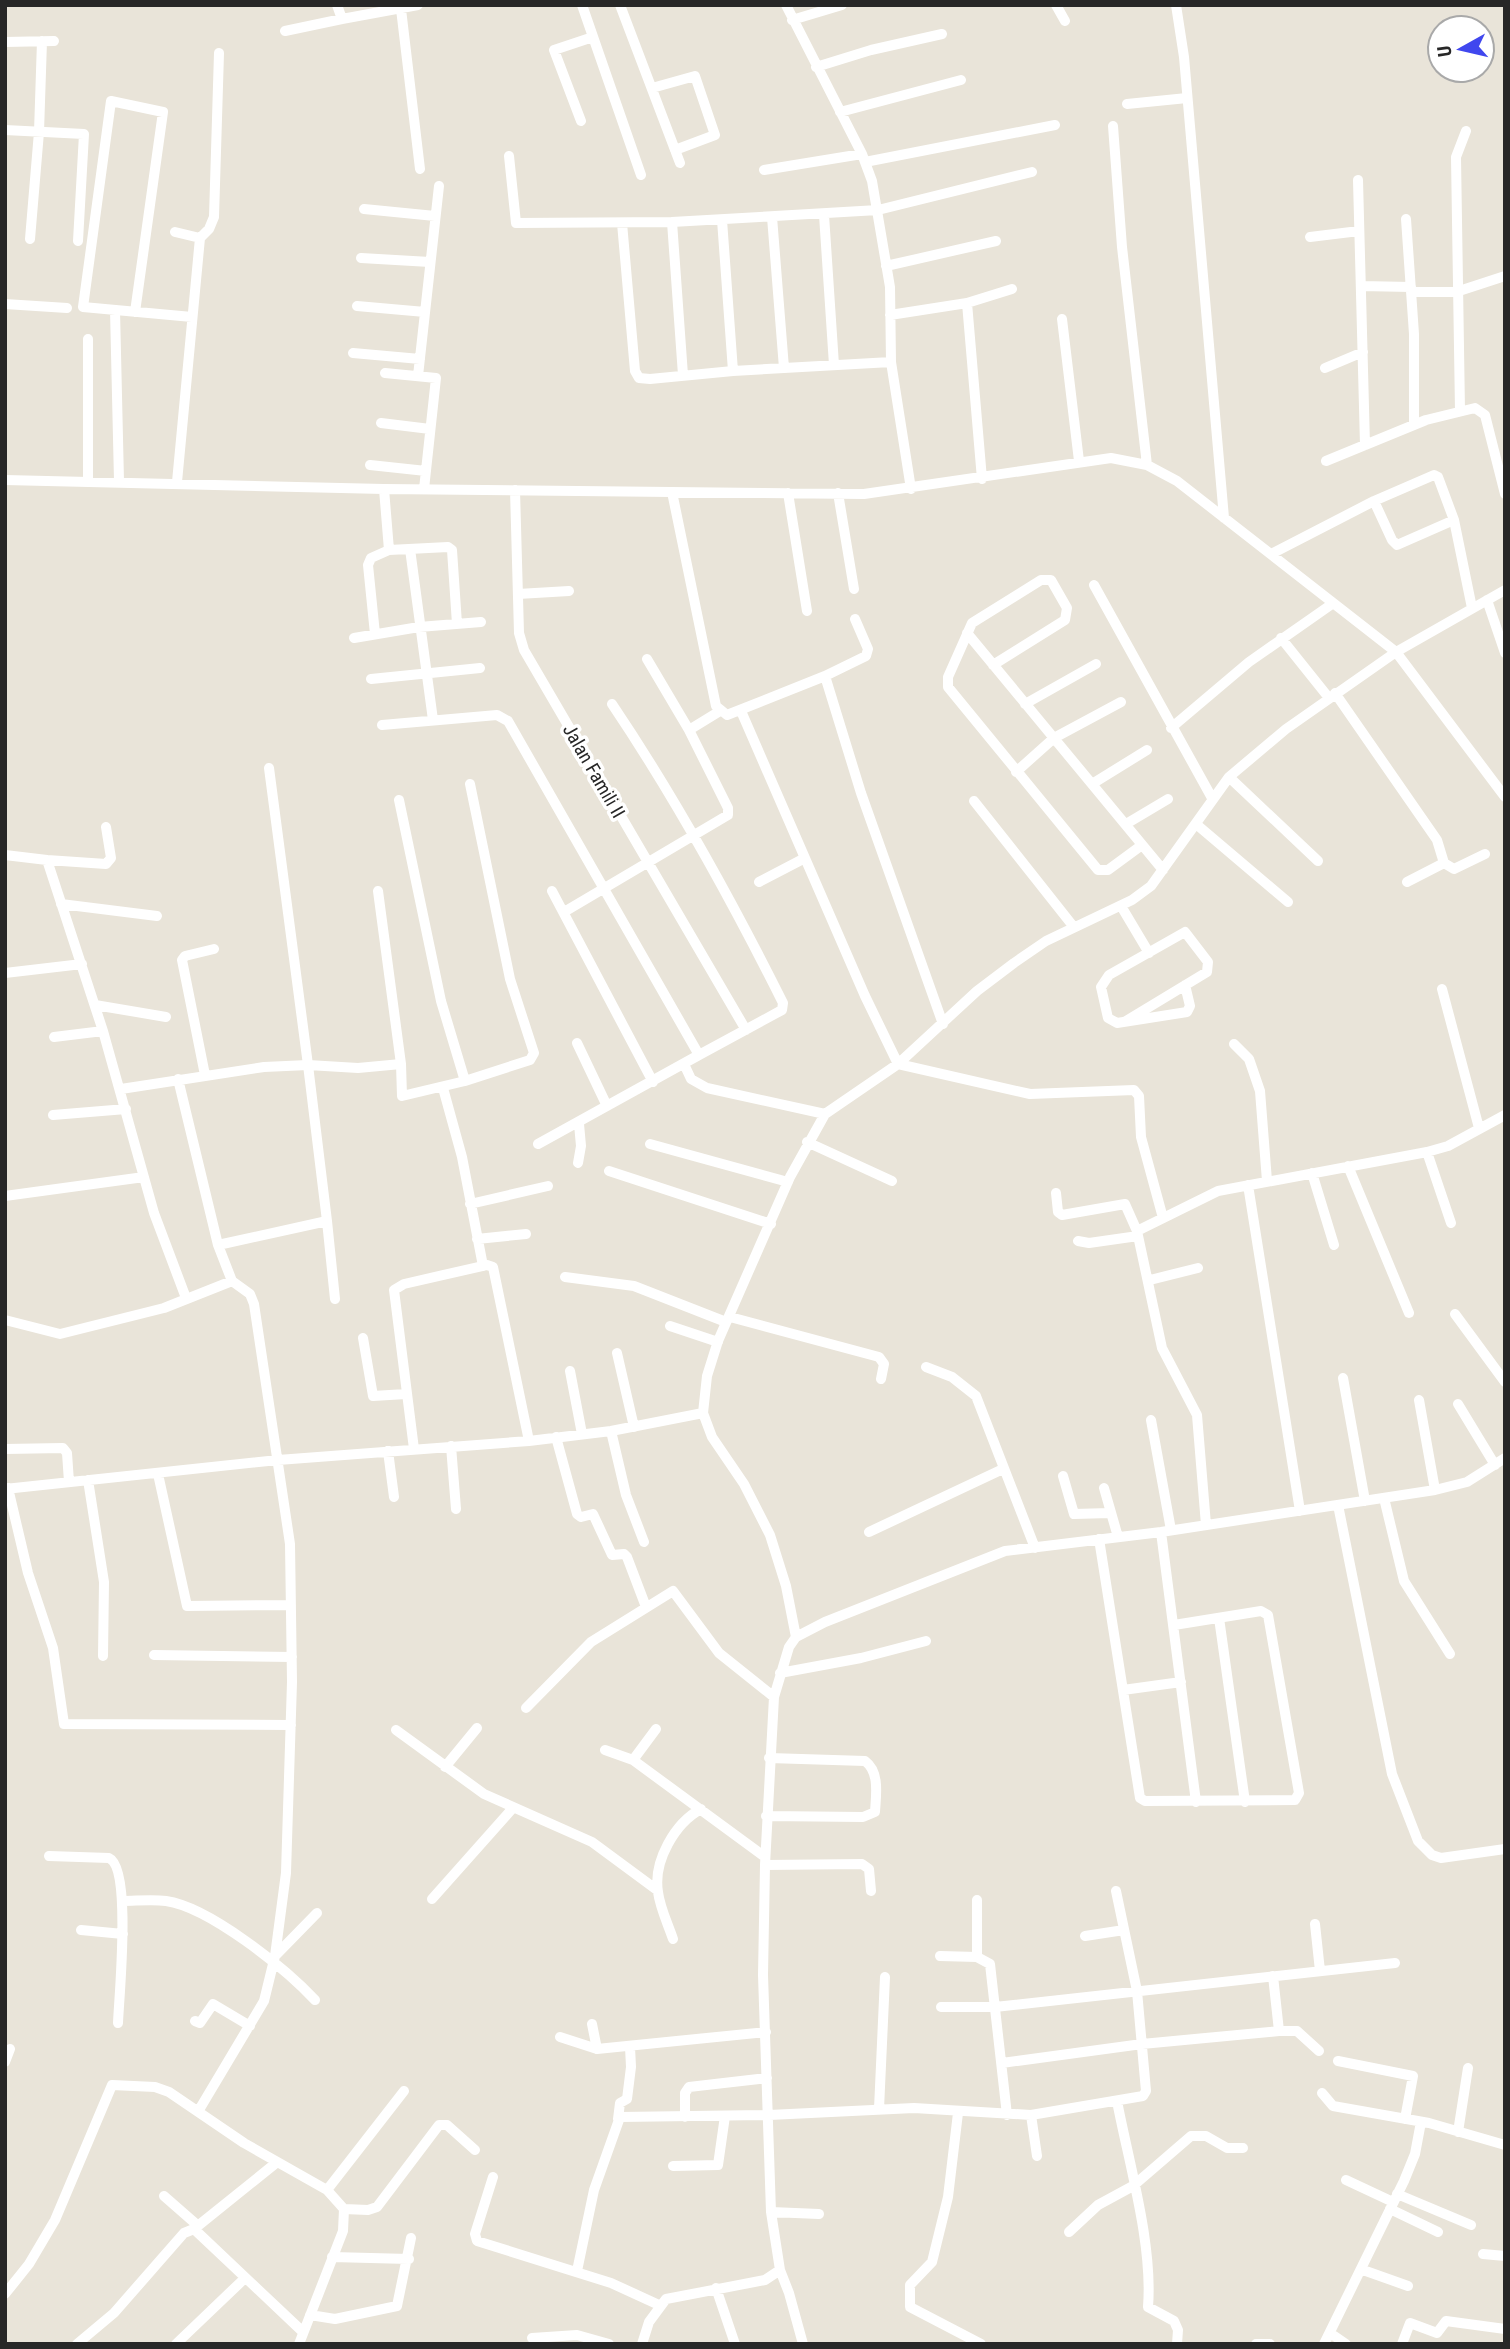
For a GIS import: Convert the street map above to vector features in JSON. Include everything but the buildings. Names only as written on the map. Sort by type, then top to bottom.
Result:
[{"type":"street","points":[[337,5],[342,19]]},
{"type":"street","points":[[285,31],[418,5]]},
{"type":"street","points":[[582,5],[641,175]]},
{"type":"street","points":[[620,5],[680,163]]},
{"type":"street","points":[[786,5],[864,158],[878,210],[886,266],[891,362],[911,489]]},
{"type":"street","points":[[792,20],[842,5]]},
{"type":"street","points":[[1056,5],[1065,21]]},
{"type":"street","points":[[1176,5],[1187,98],[1224,518]]},
{"type":"street","points":[[401,9],[420,169]]},
{"type":"street","points":[[816,67],[871,50],[942,34]]},
{"type":"street","points":[[581,121],[554,50],[593,37]]},
{"type":"street","points":[[30,239],[39,132],[42,41]]},
{"type":"street","points":[[5,42],[54,41]]},
{"type":"street","points":[[177,482],[200,237],[209,229],[214,217],[219,53]]},
{"type":"street","points":[[652,88],[695,76],[715,135],[676,150]]},
{"type":"street","points":[[840,112],[961,80]]},
{"type":"street","points":[[1126,104],[1187,98]]},
{"type":"street","points":[[135,312],[163,112],[111,101],[83,307],[135,312],[192,317]]},
{"type":"street","points":[[764,170],[864,158],[1055,125]]},
{"type":"street","points":[[1113,126],[1122,247],[1147,465]]},
{"type":"street","points":[[5,130],[84,134],[78,241]]},
{"type":"street","points":[[1460,411],[1456,292],[1456,157],[1466,131]]},
{"type":"street","points":[[509,156],[516,223],[672,222],[878,210],[1032,172]]},
{"type":"street","points":[[1358,180],[1365,445]]},
{"type":"street","points":[[418,376],[439,186]]},
{"type":"street","points":[[364,209],[435,216]]},
{"type":"street","points":[[824,215],[834,365]]},
{"type":"street","points":[[772,218],[783,368]]},
{"type":"street","points":[[1406,219],[1411,289],[1414,425]]},
{"type":"street","points":[[722,220],[733,370]]},
{"type":"street","points":[[672,222],[683,375]]},
{"type":"street","points":[[622,223],[635,371],[644,380],[733,370],[891,362]]},
{"type":"street","points":[[1310,237],[1359,231]]},
{"type":"street","points":[[174,232],[200,237]]},
{"type":"street","points":[[886,266],[996,241]]},
{"type":"street","points":[[361,258],[430,262]]},
{"type":"street","points":[[1361,286],[1456,292],[1505,276]]},
{"type":"street","points":[[890,315],[967,303],[1012,289]]},
{"type":"street","points":[[967,303],[982,479]]},
{"type":"street","points":[[5,304],[67,308]]},
{"type":"street","points":[[357,306],[425,312]]},
{"type":"street","points":[[116,310],[119,481]]},
{"type":"street","points":[[1062,319],[1079,461]]},
{"type":"street","points":[[88,339],[88,481]]},
{"type":"street","points":[[1325,368],[1363,352]]},
{"type":"street","points":[[354,353],[420,359]]},
{"type":"street","points":[[385,373],[436,378],[424,489]]},
{"type":"street","points":[[1326,461],[1414,425],[1475,408],[1485,415],[1505,494]]},
{"type":"street","points":[[380,423],[430,429]]},
{"type":"street","points":[[5,480],[384,489],[838,494],[911,489],[1079,461],[1127,459],[1147,465],[1177,481],[1396,652],[1505,797]]},
{"type":"street","points":[[370,465],[426,471]]},
{"type":"street","points":[[1271,554],[1374,501],[1434,475],[1438,477],[1454,520],[1472,608]]},
{"type":"street","points":[[384,489],[389,550]]},
{"type":"street","name":"Jalan Famili II","points":[[514,490],[519,633],[524,650],[647,865],[746,1030]]},
{"type":"street","points":[[672,492],[711,685],[720,711],[727,715],[741,711],[866,656],[868,649],[855,619]]},
{"type":"street","points":[[788,493],[807,611]]},
{"type":"street","points":[[838,494],[853,589]]},
{"type":"street","points":[[1374,501],[1392,540],[1397,545],[1454,520]]},
{"type":"street","points":[[375,634],[368,565],[371,558],[389,550],[448,547],[452,550],[457,624]]},
{"type":"street","points":[[410,549],[433,720]]},
{"type":"street","points":[[993,665],[1065,620],[1067,608],[1051,580],[1041,580],[972,624],[948,677],[948,687],[1098,870],[1108,870],[1142,845]]},
{"type":"street","points":[[1094,585],[1212,799]]},
{"type":"street","points":[[796,1637],[786,1586],[770,1535],[744,1484],[712,1437],[703,1413],[707,1376],[718,1342],[788,1182],[807,1142],[825,1114],[898,1064],[977,991],[1014,963],[1073,926],[1121,906],[1151,886],[1230,777],[1271,740],[1396,652],[1505,590]]},
{"type":"street","points":[[518,594],[569,591]]},
{"type":"street","points":[[1487,600],[1505,653]]},
{"type":"street","points":[[1171,728],[1280,638],[1332,604]]},
{"type":"street","points":[[354,638],[419,627],[481,622]]},
{"type":"street","points":[[967,633],[1163,870]]},
{"type":"street","points":[[1280,638],[1332,696],[1423,816],[1437,840],[1444,863],[1454,869],[1485,854]]},
{"type":"street","points":[[564,912],[728,815],[729,811],[689,730],[647,659]]},
{"type":"street","points":[[1025,704],[1096,664]]},
{"type":"street","points":[[371,679],[480,668]]},
{"type":"street","points":[[825,676],[861,793],[943,1024]]},
{"type":"street","points":[[1016,772],[1054,738],[1121,702]]},
{"type":"street","points":[[538,1144],[579,1124],[782,1010],[783,1003],[741,920],[612,704]]},
{"type":"street","points":[[689,730],[720,711]]},
{"type":"street","points":[[741,711],[898,1064]]},
{"type":"street","points":[[382,725],[497,715],[508,721],[607,889],[699,1055]]},
{"type":"street","points":[[1092,784],[1147,750]]},
{"type":"street","points":[[269,768],[308,1065],[335,1300]]},
{"type":"street","points":[[1230,777],[1318,861]]},
{"type":"street","points":[[378,891],[401,1063],[402,1096],[443,1088],[530,1060],[534,1053],[510,979],[470,784]]},
{"type":"street","points":[[1126,824],[1168,799]]},
{"type":"street","points":[[399,800],[441,1001],[465,1081]]},
{"type":"street","points":[[974,801],[1073,926]]},
{"type":"street","points":[[1196,824],[1289,902]]},
{"type":"street","points":[[5,855],[106,864],[111,858],[106,827]]},
{"type":"street","points":[[759,882],[805,858]]},
{"type":"street","points":[[47,860],[121,1089],[144,1177],[186,1298]]},
{"type":"street","points":[[1407,882],[1444,863]]},
{"type":"street","points":[[552,891],[653,1082]]},
{"type":"street","points":[[61,904],[157,916]]},
{"type":"street","points":[[1121,906],[1149,953]]},
{"type":"street","points":[[1126,1021],[1185,985],[1208,972],[1209,967],[1189,935],[1178,933],[1104,980],[1101,987],[1108,1018],[1116,1023],[1187,1012],[1190,1006],[1185,985]]},
{"type":"street","points":[[205,1075],[182,960],[185,956],[214,949]]},
{"type":"street","points":[[5,973],[82,964]]},
{"type":"street","points":[[1442,989],[1479,1128]]},
{"type":"street","points":[[95,1005],[166,1017]]},
{"type":"street","points":[[54,1037],[103,1031]]},
{"type":"street","points":[[577,1043],[607,1106]]},
{"type":"street","points":[[1234,1044],[1249,1059],[1260,1091],[1267,1181]]},
{"type":"street","points":[[121,1089],[264,1067],[308,1065],[358,1068],[401,1063]]},
{"type":"street","points":[[684,1064],[691,1079],[707,1088],[825,1114]]},
{"type":"street","points":[[898,1064],[1016,1092],[1134,1090],[1139,1096],[1141,1137],[1163,1218]]},
{"type":"street","points":[[178,1079],[218,1245],[232,1281],[250,1294],[254,1304],[290,1544],[292,1657],[286,1873],[274,1958],[264,2001],[199,2110]]},
{"type":"street","points":[[443,1088],[462,1157],[483,1266]]},
{"type":"street","points":[[53,1115],[126,1109]]},
{"type":"street","points":[[1078,1241],[1089,1244],[1138,1233],[1205,1196],[1267,1181],[1448,1146],[1505,1115]]},
{"type":"street","points":[[578,1163],[579,1124]]},
{"type":"street","points":[[807,1142],[891,1181]]},
{"type":"street","points":[[650,1144],[788,1182]]},
{"type":"street","points":[[1427,1152],[1451,1223]]},
{"type":"street","points":[[1348,1166],[1409,1313]]},
{"type":"street","points":[[610,1171],[771,1224]]},
{"type":"street","points":[[1312,1173],[1334,1245]]},
{"type":"street","points":[[5,1196],[144,1177]]},
{"type":"street","points":[[1248,1185],[1300,1511]]},
{"type":"street","points":[[470,1203],[548,1186]]},
{"type":"street","points":[[1056,1193],[1058,1212],[1062,1215],[1125,1204],[1138,1233],[1150,1280],[1162,1348],[1197,1415],[1206,1525]]},
{"type":"street","points":[[218,1245],[327,1221]]},
{"type":"street","points":[[477,1239],[526,1234]]},
{"type":"street","points":[[414,1449],[394,1290],[404,1284],[483,1266],[493,1267],[529,1441]]},
{"type":"street","points":[[1150,1280],[1198,1268]]},
{"type":"street","points":[[565,1277],[634,1286],[728,1319],[879,1357],[884,1364],[881,1379]]},
{"type":"street","points":[[5,1320],[60,1334],[141,1315],[232,1281]]},
{"type":"street","points":[[1455,1314],[1505,1382]]},
{"type":"street","points":[[670,1326],[718,1342]]},
{"type":"street","points":[[363,1338],[373,1396],[406,1394]]},
{"type":"street","points":[[617,1353],[634,1427]]},
{"type":"street","points":[[926,1367],[952,1377],[976,1396],[1035,1548]]},
{"type":"street","points":[[570,1371],[582,1434]]},
{"type":"street","points":[[1343,1378],[1365,1501]]},
{"type":"street","points":[[1419,1400],[1436,1490]]},
{"type":"street","points":[[1458,1404],[1495,1465]]},
{"type":"street","points":[[291,1725],[64,1724],[53,1648],[28,1573],[7,1488],[278,1460],[529,1441],[634,1427],[703,1413]]},
{"type":"street","points":[[1151,1420],[1196,1802]]},
{"type":"street","points":[[611,1430],[626,1495],[644,1542]]},
{"type":"street","points":[[556,1437],[577,1514],[581,1517],[593,1514],[612,1555],[624,1554],[627,1557],[646,1607]]},
{"type":"street","points":[[451,1446],[456,1509]]},
{"type":"street","points":[[5,1449],[63,1448],[67,1454],[69,1482]]},
{"type":"street","points":[[387,1451],[394,1497]]},
{"type":"street","points":[[803,2344],[780,2270],[771,2213],[766,2032],[765,1861],[769,1758],[774,1697],[789,1647],[796,1637],[825,1622],[992,1554],[1436,1490],[1467,1482],[1505,1458]]},
{"type":"street","points":[[869,1532],[1003,1469]]},
{"type":"street","points":[[158,1474],[187,1606],[291,1605]]},
{"type":"street","points":[[1063,1476],[1074,1514],[1110,1513]]},
{"type":"street","points":[[88,1480],[104,1582],[103,1656]]},
{"type":"street","points":[[1104,1488],[1118,1537]]},
{"type":"street","points":[[1384,1498],[1404,1581],[1450,1654]]},
{"type":"street","points":[[1338,1505],[1392,1774],[1418,1841],[1432,1855],[1441,1858],[1505,1849]]},
{"type":"street","points":[[1099,1539],[1140,1798],[1196,1802],[1293,1801],[1299,1793],[1268,1615],[1261,1611],[1174,1625]]},
{"type":"street","points":[[526,1708],[591,1642],[670,1591],[676,1592],[719,1653],[774,1697]]},
{"type":"street","points":[[1219,1618],[1245,1802]]},
{"type":"street","points":[[780,1673],[861,1658],[926,1641]]},
{"type":"street","points":[[154,1655],[292,1657]]},
{"type":"street","points":[[1124,1690],[1181,1682]]},
{"type":"street","points":[[445,1767],[477,1728]]},
{"type":"street","points":[[634,1760],[656,1729]]},
{"type":"street","points":[[396,1730],[445,1767],[512,1809],[592,1842],[657,1890]]},
{"type":"street","points":[[605,1750],[634,1760],[701,1809],[765,1861],[862,1864],[869,1870],[871,1891]]},
{"type":"street","points":[[766,1816],[863,1817],[875,1812],[873,1769],[865,1762],[769,1758]]},
{"type":"street","points":[[432,1899],[512,1809]]},
{"type":"street","points":[[673,1939],[657,1890],[664,1851],[687,1817],[701,1809]]},
{"type":"street","points":[[49,1856],[115,1860],[122,1901],[123,1934],[118,2023]]},
{"type":"street","points":[[618,2119],[626,2115],[769,2115],[914,2108],[958,2113],[1031,2115],[1145,2094],[1137,1991],[1116,1891]]},
{"type":"street","points":[[977,1899],[977,1957]]},
{"type":"street","points":[[122,1901],[166,1901],[195,1910],[274,1958],[315,2000]]},
{"type":"street","points":[[274,1958],[317,1913]]},
{"type":"street","points":[[1315,1924],[1320,1971]]},
{"type":"street","points":[[80,1930],[123,1934]]},
{"type":"street","points":[[1086,1936],[1124,1930]]},
{"type":"street","points":[[940,1956],[977,1957],[990,1964],[1007,2115]]},
{"type":"street","points":[[942,2007],[995,2007],[1395,1963]]},
{"type":"street","points":[[1273,1976],[1279,2031]]},
{"type":"street","points":[[879,2109],[886,1977]]},
{"type":"street","points":[[195,2021],[200,2023],[213,2004],[250,2026]]},
{"type":"street","points":[[592,2024],[597,2049]]},
{"type":"street","points":[[1002,2063],[1142,2044],[1279,2031],[1297,2031],[1319,2051]]},
{"type":"street","points":[[560,2037],[597,2049],[766,2032]]},
{"type":"street","points":[[577,2271],[594,2190],[618,2119],[620,2103],[627,2099],[631,2067],[630,2047]]},
{"type":"street","points":[[5,2062],[10,2049]]},
{"type":"street","points":[[1338,2061],[1413,2076],[1405,2119]]},
{"type":"street","points":[[1458,2132],[1468,2068]]},
{"type":"street","points":[[685,2117],[685,2094],[689,2087],[767,2078]]},
{"type":"street","points":[[5,2294],[29,2264],[55,2220],[112,2085],[155,2087],[199,2110],[276,2163],[327,2190],[344,2209],[343,2231],[299,2344]]},
{"type":"street","points":[[327,2190],[404,2091]]},
{"type":"street","points":[[1322,2092],[1333,2106],[1421,2122],[1505,2145]]},
{"type":"street","points":[[1117,2101],[1150,2285],[1148,2307],[1174,2321],[1178,2330],[1177,2344]]},
{"type":"street","points":[[958,2113],[948,2197],[932,2262],[911,2280],[910,2307],[981,2344]]},
{"type":"street","points":[[1031,2115],[1037,2156]]},
{"type":"street","points":[[673,2166],[718,2165],[725,2116]]},
{"type":"street","points":[[1324,2344],[1363,2270],[1415,2154],[1421,2122]]},
{"type":"street","points":[[344,2209],[369,2210],[377,2207],[439,2125],[447,2125],[475,2150]]},
{"type":"street","points":[[1069,2232],[1098,2205],[1133,2186],[1192,2136],[1206,2136],[1227,2148],[1243,2148]]},
{"type":"street","points":[[77,2344],[114,2313],[184,2233],[276,2163]]},
{"type":"street","points":[[494,2177],[475,2234],[477,2241],[577,2271],[659,2305]]},
{"type":"street","points":[[1346,2180],[1393,2202],[1438,2232]]},
{"type":"street","points":[[164,2196],[303,2332]]},
{"type":"street","points":[[1393,2202],[1471,2225]]},
{"type":"street","points":[[771,2213],[819,2214]]},
{"type":"street","points":[[310,2315],[335,2319],[397,2306],[409,2259],[411,2238]]},
{"type":"street","points":[[1483,2254],[1505,2256]]},
{"type":"street","points":[[332,2257],[409,2259]]},
{"type":"street","points":[[642,2344],[659,2305],[666,2299],[765,2280],[780,2270]]},
{"type":"street","points":[[1363,2270],[1408,2286]]},
{"type":"street","points":[[176,2344],[245,2278]]},
{"type":"street","points":[[716,2288],[735,2344]]},
{"type":"street","points":[[1402,2344],[1410,2323],[1437,2333],[1443,2322],[1449,2321],[1505,2329]]},
{"type":"street","points":[[1330,2333],[1346,2344]]},
{"type":"street","points":[[532,2338],[577,2335],[609,2344]]},
{"type":"street","points":[[1256,2344],[1270,2344]]}]
